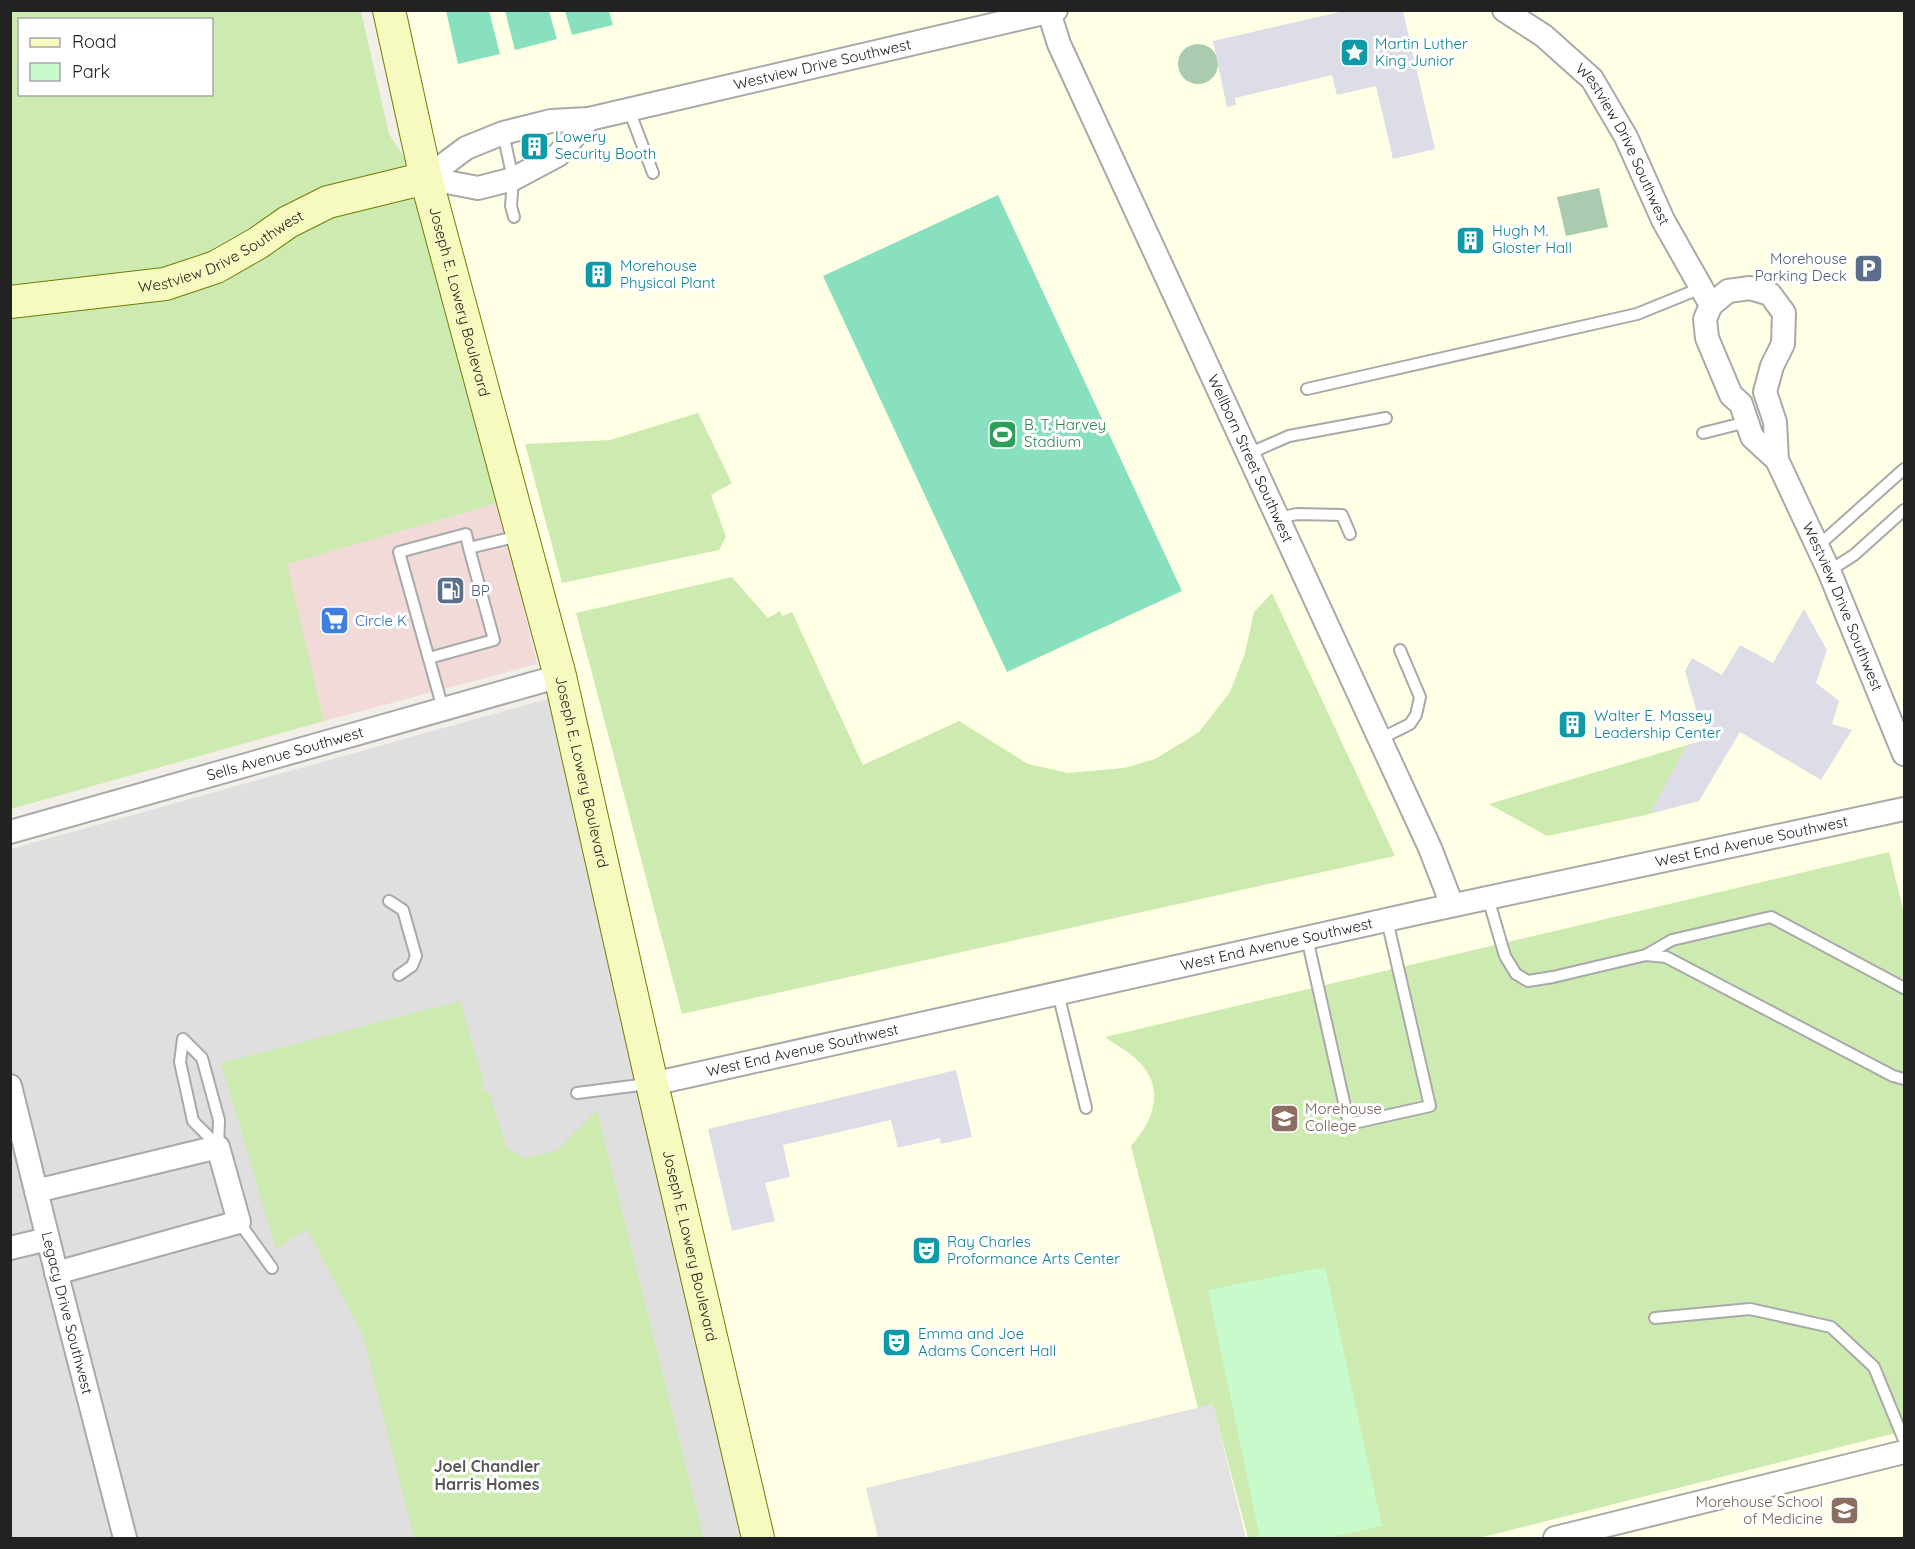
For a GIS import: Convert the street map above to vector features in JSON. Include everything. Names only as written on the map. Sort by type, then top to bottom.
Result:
[{"type":"main road","name":"Joseph E. Lowery Boulevard","points":[[389,10],[426,178],[560,676],[758,1539]]},
{"type":"main road","name":"Westview Drive Southwest","points":[[10,302],[165,284],[216,267],[258,243],[288,222],[328,202],[426,178]]},
{"type":"street","name":"Westview Drive Southwest","points":[[1504,10],[1544,36],[1592,79],[1626,137],[1663,220],[1706,296],[1707,338],[1731,396],[1741,405],[1752,437],[1777,460],[1829,571],[1905,754]]},
{"type":"street","name":"Westview Drive Southwest","points":[[426,178],[466,147],[503,133],[551,121],[590,119],[1053,11]]},
{"type":"street","name":"Wellborn Street Southwest","points":[[1053,11],[1059,44],[1436,860],[1452,905]]},
{"type":"street","name":"Westview Drive Southwest","points":[[426,178],[478,188],[513,179],[558,154],[590,119]]},
{"type":"street","name":"Westview Drive Southwest","points":[[1706,296],[1750,288],[1770,294],[1784,313],[1783,344],[1772,366],[1765,392],[1775,422],[1777,460]]},
{"type":"street","name":"Sells Avenue Southwest","points":[[10,832],[560,676]]},
{"type":"street","name":"West End Avenue Southwest","points":[[652,1084],[1452,905],[1905,809]]},
{"type":"street","name":"Legacy Drive Southwest","points":[[10,1086],[125,1539]]},
{"type":"street","points":[[36,1191],[218,1147],[239,1222],[56,1273]]},
{"type":"street","points":[[10,1248],[48,1239]]},
{"type":"street","points":[[1555,1539],[1905,1452]]},
{"type":"lane","points":[[628,110],[653,173]]},
{"type":"lane","points":[[503,133],[513,179],[511,206],[514,218]]},
{"type":"lane","points":[[1307,389],[1638,314],[1706,296]]},
{"type":"lane","points":[[1248,454],[1289,436],[1386,418]]},
{"type":"lane","points":[[1703,433],[1747,422]]},
{"type":"lane","points":[[1818,546],[1905,470]]},
{"type":"lane","points":[[1829,571],[1854,555],[1905,510]]},
{"type":"lane","points":[[1278,519],[1297,514],[1342,515],[1350,534]]},
{"type":"lane","points":[[429,658],[494,640],[466,534],[399,552],[443,709]]},
{"type":"lane","points":[[469,548],[522,535]]},
{"type":"lane","points":[[1380,739],[1410,724],[1416,715],[1420,697],[1400,650]]},
{"type":"lane","points":[[1488,898],[1505,956],[1516,974],[1528,981],[1646,955],[1672,940],[1772,917],[1905,988]]},
{"type":"lane","points":[[389,901],[403,910],[416,956],[412,966],[399,975]]},
{"type":"lane","points":[[1307,938],[1349,1124],[1361,1122],[1430,1106],[1387,920]]},
{"type":"lane","points":[[1646,955],[1666,957],[1893,1076],[1905,1079]]},
{"type":"lane","points":[[1058,993],[1086,1108]]},
{"type":"lane","points":[[183,1039],[202,1058],[219,1120],[218,1147],[193,1122],[180,1062],[183,1039]]},
{"type":"lane","points":[[577,1093],[652,1084]]},
{"type":"lane","points":[[239,1222],[272,1268]]},
{"type":"lane","points":[[1655,1318],[1750,1309],[1831,1328],[1874,1367],[1905,1440]]},
{"type":"shaded area","name":"Morehouse College","points":[[393,11],[1904,11],[1904,1538],[767,1538]]},
{"type":"shaded area","points":[[1344,11],[1403,11],[1435,149],[1393,159],[1376,86],[1337,95],[1332,75],[1235,98],[1236,105],[1227,107],[1213,41]]},
{"type":"shaded area","points":[[1198,44],[1206,45],[1212,50],[1217,56],[1217,72],[1212,78],[1206,83],[1198,84],[1190,83],[1184,78],[1179,72],[1178,64],[1179,56],[1184,50],[1190,45]]},
{"type":"shaded area","points":[[1599,188],[1608,227],[1566,236],[1557,197]]},
{"type":"shaded area","points":[[498,503],[537,664],[324,721],[286,564]]},
{"type":"shaded area","points":[[1804,609],[1827,650],[1816,683],[1839,701],[1832,724],[1852,730],[1821,780],[1740,732],[1699,801],[1650,814],[1687,745],[1705,740],[1685,671],[1692,658],[1722,675],[1740,645],[1773,663]]},
{"type":"shaded area","points":[[558,696],[748,1538],[11,1538],[11,849]]},
{"type":"shaded area","points":[[956,1070],[972,1137],[941,1144],[940,1138],[898,1148],[891,1120],[783,1145],[790,1177],[765,1183],[775,1221],[732,1231],[708,1129]]},
{"type":"shaded area","points":[[1213,1404],[1246,1538],[878,1538],[866,1488]]},
{"type":"green space","points":[[11,11],[361,11],[389,134],[443,216],[498,503],[287,564],[324,721],[11,809]]},
{"type":"green space","points":[[446,11],[489,11],[500,54],[458,64]]},
{"type":"green space","points":[[505,11],[549,11],[557,39],[515,50]]},
{"type":"green space","points":[[565,11],[609,11],[613,25],[572,35]]},
{"type":"green space","name":"B. T. Harvey Stadium","points":[[998,195],[1182,591],[1007,672],[823,276]]},
{"type":"green space","points":[[698,413],[732,483],[711,495],[726,537],[719,550],[562,583],[525,444],[610,440]]},
{"type":"green space","points":[[732,577],[768,618],[780,611],[782,616],[792,612],[863,765],[959,721],[1028,764],[1068,773],[1124,768],[1155,759],[1199,732],[1230,692],[1245,653],[1254,612],[1272,593],[1395,856],[682,1014],[576,613]]},
{"type":"green space","points":[[1687,745],[1650,814],[1547,836],[1489,804]]},
{"type":"green space","points":[[1889,852],[1904,913],[1904,1431],[1479,1538],[1248,1538],[1213,1405],[1198,1408],[1131,1146],[1150,1116],[1154,1094],[1152,1083],[1147,1072],[1135,1058],[1105,1037]]},
{"type":"green space","points":[[460,1001],[484,1082],[481,1088],[490,1094],[507,1148],[525,1158],[556,1151],[597,1110],[704,1538],[414,1538],[363,1335],[307,1229],[276,1249],[221,1063]]},
{"type":"green space","points":[[1325,1267],[1382,1526],[1325,1538],[1260,1538],[1208,1290]]},
{"type":"place","name":"Martin Luther King Junior","points":[[1354,53]]},
{"type":"place","name":"Lowery Security Booth","points":[[534,146]]},
{"type":"place","name":"Hugh M. Gloster Hall","points":[[1471,240]]},
{"type":"place","name":"Morehouse Parking Deck","points":[[1868,268]]},
{"type":"place","name":"Morehouse Physical Plant","points":[[599,275]]},
{"type":"place","name":"B. T. Harvey Stadium","points":[[1003,434]]},
{"type":"place","name":"BP","points":[[450,591]]},
{"type":"place","name":"Circle K","points":[[334,621]]},
{"type":"place","name":"Walter E. Massey Leadership Center","points":[[1573,725]]},
{"type":"place","name":"Morehouse College","points":[[1284,1118]]},
{"type":"place","name":"Ray Charles Proformance Arts Center","points":[[926,1251]]},
{"type":"place","name":"Emma and Joe Adams Concert Hall","points":[[897,1343]]},
{"type":"place","name":"Morehouse School of Medicine","points":[[1844,1511]]},
{"type":"district","name":"Joel Chandler Harris Homes","points":[[487,1475]]}]
